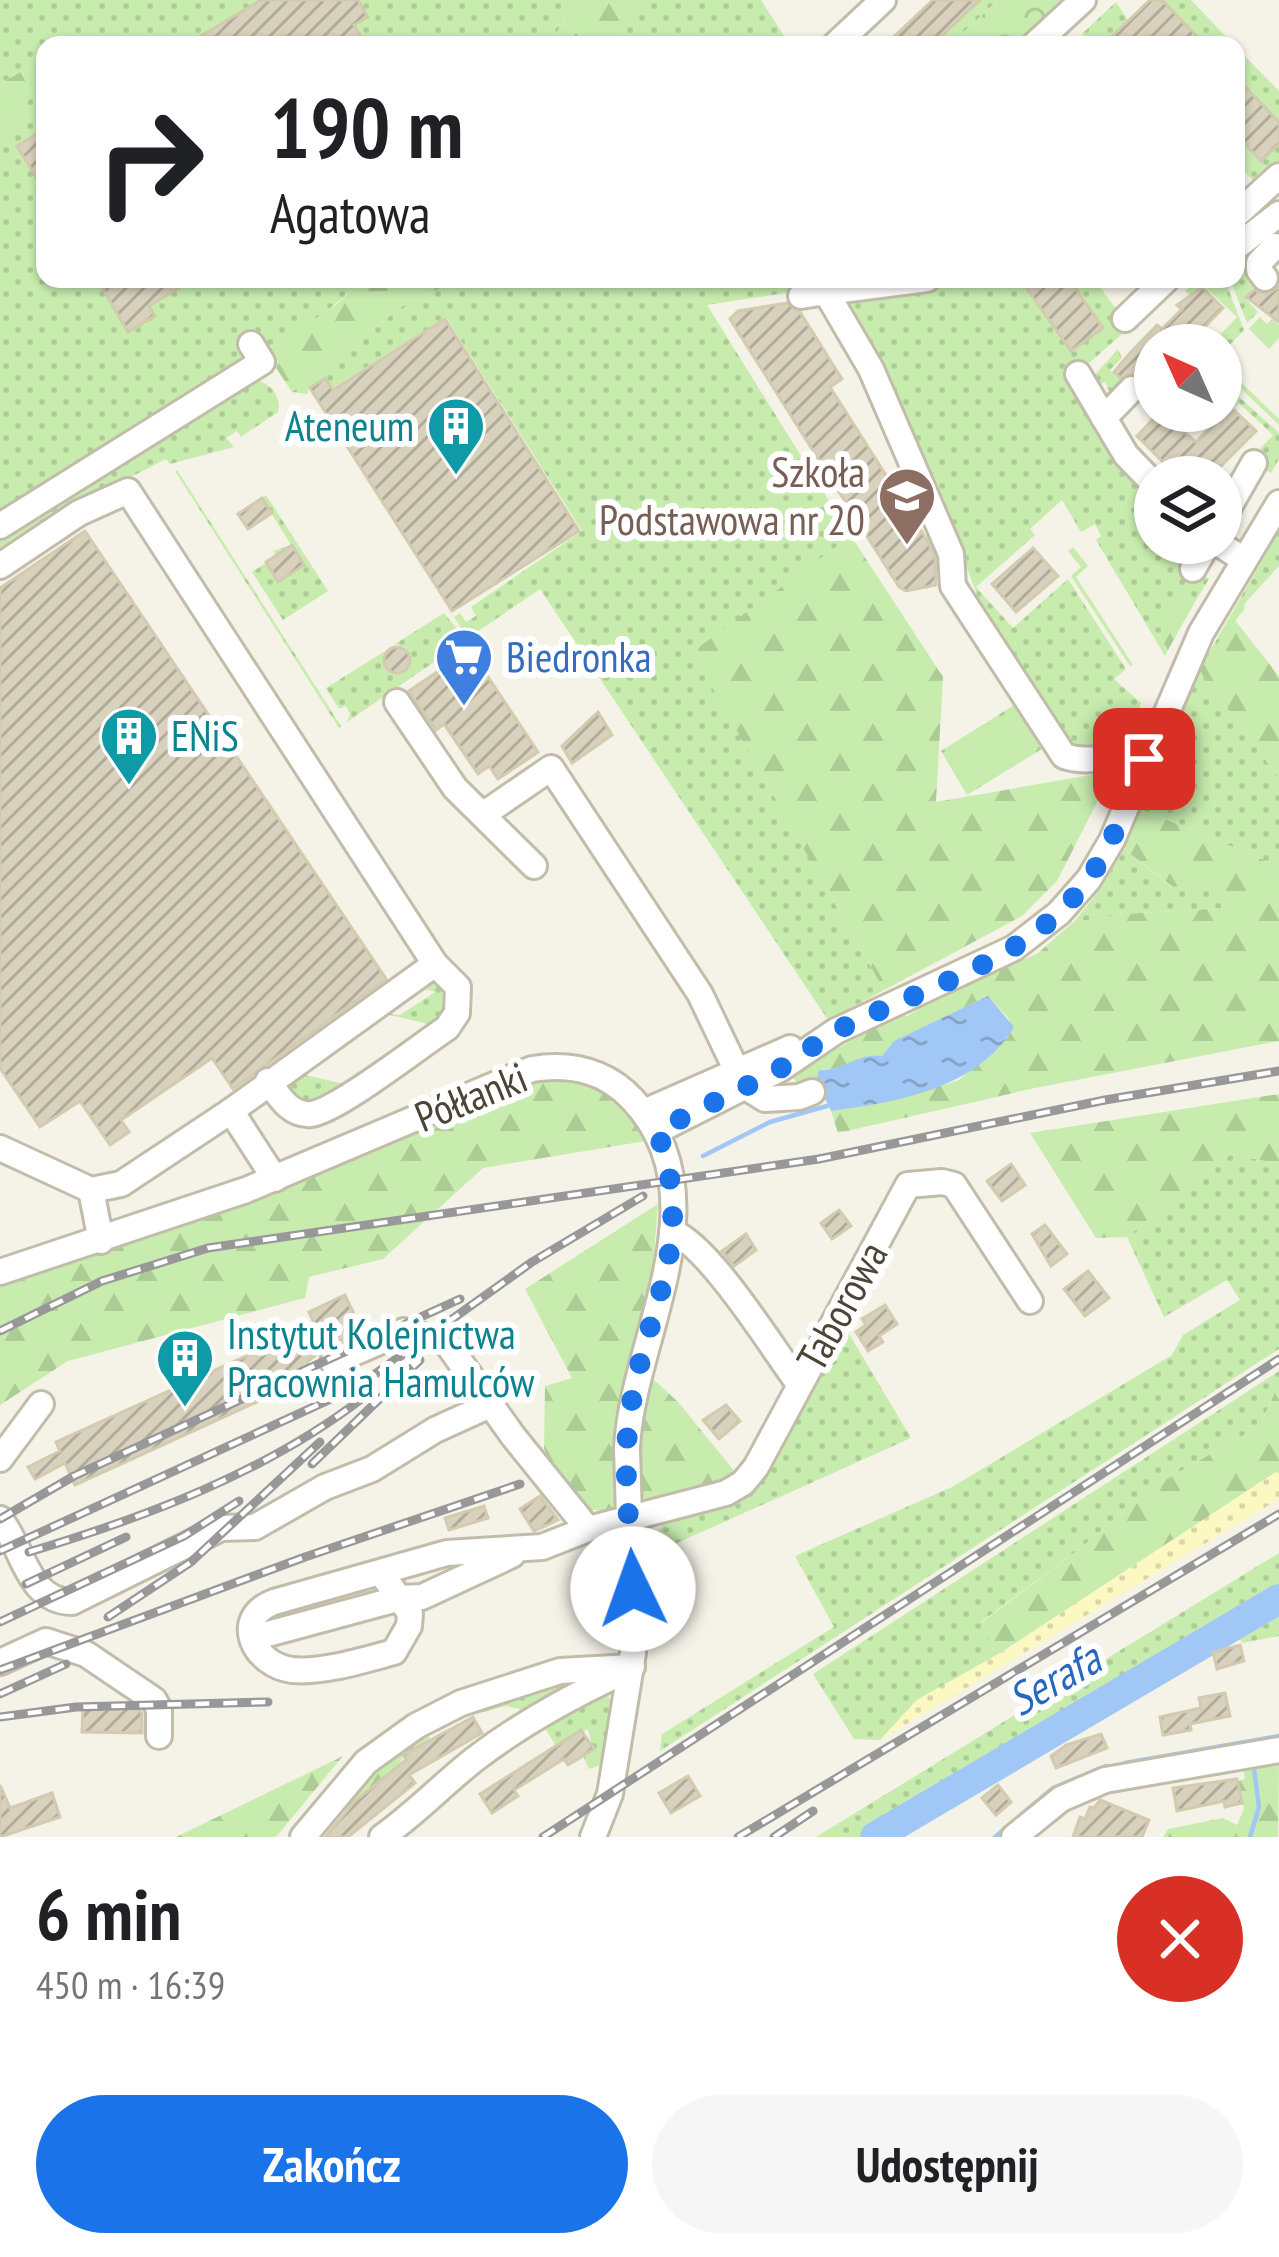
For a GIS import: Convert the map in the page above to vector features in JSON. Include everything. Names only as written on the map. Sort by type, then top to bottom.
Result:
[{"type":"street","points":[[854,36],[884,0]]},
{"type":"street","points":[[1044,36],[1083,0]]},
{"type":"street","points":[[1265,278],[1258,266],[1279,176]]},
{"type":"street","points":[[859,288],[814,294],[871,369],[951,554],[953,586],[1064,756],[1144,759]]},
{"type":"street","points":[[1127,288],[1133,310],[1156,288]]},
{"type":"street","points":[[0,526],[262,362],[251,344]]},
{"type":"street","points":[[1078,374],[1134,464]]},
{"type":"street","points":[[1105,418],[1132,389]]},
{"type":"street","points":[[1242,483],[1254,463]]},
{"type":"street","points":[[0,566],[80,513],[128,490],[435,964],[458,987],[457,1013],[447,1028],[332,1105],[310,1114],[284,1103],[268,1082]]},
{"type":"street","points":[[593,1837],[610,1793],[632,1667],[629,1414],[665,1284],[672,1232],[668,1173],[651,1122],[906,996],[995,958],[1045,926],[1075,897],[1101,860],[1201,633],[1279,503]]},
{"type":"street","points":[[1192,568],[1195,564]]},
{"type":"street","points":[[397,702],[455,788],[534,866]]},
{"type":"street","points":[[484,814],[551,768],[700,994],[740,1078],[765,1099],[812,1092]]},
{"type":"street","points":[[0,1148],[91,1190],[121,1184],[435,964]]},
{"type":"street","name":"Półłanki","points":[[0,1272],[275,1179],[532,1069],[584,1069],[616,1084],[651,1122]]},
{"type":"street","points":[[231,1111],[275,1179]]},
{"type":"street","name":"Taborowa","points":[[526,1549],[726,1493],[743,1483],[756,1467],[908,1185],[954,1185],[1030,1301]]},
{"type":"street","points":[[91,1190],[100,1241]]},
{"type":"street","points":[[672,1232],[706,1257],[799,1384]]},
{"type":"street","points":[[334,1362],[404,1330],[446,1342],[588,1528]]},
{"type":"street","points":[[0,1459],[41,1404]]},
{"type":"street","points":[[0,1520],[38,1589],[55,1600],[72,1602],[221,1528],[255,1527],[303,1498],[372,1469],[435,1430],[492,1404]]},
{"type":"street","points":[[381,1573],[410,1613],[409,1626],[394,1652],[298,1671],[277,1667],[261,1656],[251,1617],[259,1608],[447,1552],[526,1549]]},
{"type":"street","points":[[253,1638],[401,1598],[422,1597],[526,1549]]},
{"type":"street","points":[[0,1662],[46,1641],[86,1654],[154,1700],[159,1709],[159,1736]]},
{"type":"street","points":[[303,1837],[366,1762],[416,1726],[461,1702],[560,1672],[632,1667]]},
{"type":"street","points":[[382,1837],[474,1760],[581,1692],[632,1667]]},
{"type":"street","points":[[1014,1837],[1061,1799],[1106,1780],[1279,1750]]},
{"type":"green space","points":[[0,0],[581,0],[554,36],[36,36],[36,288],[353,288],[309,324],[247,356],[246,361],[0,518],[0,135],[21,119],[29,67],[0,84]]},
{"type":"green space","points":[[581,0],[643,0],[617,36],[554,36]]},
{"type":"green space","points":[[643,0],[761,0],[784,36],[617,36]]},
{"type":"green space","points":[[980,0],[998,0],[960,36],[942,36]]},
{"type":"green space","points":[[998,0],[1074,0],[1035,36],[960,36]]},
{"type":"green space","points":[[1162,0],[1191,0],[1225,36],[1196,36]]},
{"type":"green space","points":[[1116,2],[1128,20],[1112,36],[1082,34]]},
{"type":"green space","points":[[1245,56],[1279,91],[1279,122],[1245,86]]},
{"type":"green space","points":[[29,67],[36,75],[21,119],[0,135],[0,84]]},
{"type":"green space","points":[[1245,143],[1261,160],[1279,144],[1279,164],[1257,185],[1245,172]]},
{"type":"green space","points":[[1263,248],[1259,282],[1244,297],[1258,312],[1247,323],[1233,288],[1245,288],[1245,264]]},
{"type":"green space","points":[[354,288],[441,288],[404,305],[292,392],[265,351],[336,305]]},
{"type":"green space","points":[[440,288],[818,288],[707,305],[851,536],[693,653],[884,990],[828,1020],[540,589],[468,638],[454,617],[460,613],[466,622],[476,616],[471,607],[582,531],[446,317],[333,388],[326,377],[308,388],[308,394],[292,392],[404,305]]},
{"type":"green space","points":[[917,288],[1026,288],[1071,351],[1103,328],[1075,288],[1101,288],[1127,324],[1167,288],[1175,288],[1073,377],[1134,477],[1134,564],[1189,564],[1209,579],[1195,602],[1188,597],[1162,640],[1168,650],[1165,656],[1096,540],[1101,536],[1095,524],[1081,532],[1062,500],[1030,529],[1035,535],[976,587],[1013,628],[1068,579],[1126,669],[1114,679],[1141,703],[1124,744],[1076,749],[1049,727],[994,639],[963,558],[847,299]]},
{"type":"green space","points":[[1206,288],[1228,288],[1242,324],[1230,324],[1237,317]]},
{"type":"green space","points":[[1260,317],[1267,324],[1272,319],[1279,325],[1279,338],[1269,349],[1249,329]]},
{"type":"green space","points":[[1118,349],[1122,358],[1110,370],[1123,383],[1111,396],[1105,382],[1095,387],[1093,377]]},
{"type":"green space","points":[[256,380],[274,391],[278,412],[241,437],[237,431],[226,438],[234,447],[170,464],[166,459],[90,498],[0,556],[0,535]]},
{"type":"green space","points":[[1242,383],[1279,419],[1279,425],[1242,390]]},
{"type":"green space","points":[[1242,399],[1279,433],[1279,459],[1271,473],[1250,460],[1273,435],[1242,406]]},
{"type":"green space","points":[[175,471],[341,726],[339,728]]},
{"type":"green space","points":[[266,495],[328,591],[283,620],[252,572],[276,556],[273,551],[291,545],[262,498]]},
{"type":"green space","points":[[1279,531],[1279,566],[1245,603],[1199,670]]},
{"type":"green space","points":[[851,536],[943,677],[936,802],[1113,771],[1057,881],[1022,916],[884,990],[692,652]]},
{"type":"green space","points":[[1073,547],[1088,566],[1076,577],[1133,665],[1071,576],[1081,567],[1068,551]]},
{"type":"green space","points":[[1188,597],[1195,602],[1168,650],[1162,640],[1171,603]]},
{"type":"green space","points":[[444,613],[466,640],[347,722],[346,706],[339,709],[326,688],[385,651],[388,671],[399,673],[408,668],[411,656],[395,644]]},
{"type":"green space","points":[[1234,619],[1279,676],[1279,778],[1199,670]]},
{"type":"green space","points":[[1199,670],[1279,778],[1279,866],[1140,809]]},
{"type":"green space","points":[[1014,705],[1042,749],[967,795],[941,751]]},
{"type":"green space","points":[[1013,709],[1038,749],[969,793],[944,753]]},
{"type":"green space","points":[[1140,809],[1279,866],[1279,1041],[1035,1088],[838,1133],[831,1111],[959,1080],[1008,1037],[1009,1019],[988,996],[895,1041],[882,1056],[823,1069],[816,1081],[799,1089],[792,1074],[902,1012],[906,1017],[917,1006],[1037,954],[1072,923],[1124,914],[1225,908],[1200,884],[1173,887],[1124,849]]},
{"type":"green space","points":[[1124,849],[1172,887],[1200,884],[1226,908],[1124,914],[1073,923]]},
{"type":"green space","points":[[430,982],[445,996],[437,1026],[381,1013],[400,1015],[435,992],[418,987]]},
{"type":"green space","points":[[292,1072],[349,1085],[321,1103],[298,1104],[285,1085]]},
{"type":"green space","points":[[565,1077],[613,1099],[646,1141],[483,1168],[383,1259],[309,1277],[305,1298],[68,1361],[0,1405],[0,1281],[220,1209],[543,1078]]},
{"type":"green space","points":[[1279,1094],[1279,1164],[1231,1154],[1127,1237],[1096,1238],[1030,1133]]},
{"type":"green space","points":[[1231,1154],[1279,1164],[1279,1349],[660,1751],[662,1734],[834,1627],[795,1556],[952,1487],[1172,1355],[1183,1335],[1240,1300],[1227,1280],[1164,1317],[1127,1237]]},
{"type":"green space","points":[[658,1204],[651,1292],[618,1511],[591,1510],[569,1501],[544,1449],[545,1386],[572,1378],[525,1289]]},
{"type":"green space","points":[[842,1322],[911,1438],[646,1557],[644,1551],[667,1519],[736,1493]]},
{"type":"green space","points":[[1279,1371],[1279,1383],[1260,1426],[1153,1487],[981,1622],[993,1649],[1002,1652],[917,1700],[880,1740],[854,1739],[813,1674]]},
{"type":"green space","points":[[649,1375],[678,1402],[741,1479],[649,1509],[636,1460]]},
{"type":"green space","points":[[1279,1383],[1279,1470],[1002,1652],[993,1649],[981,1623],[1153,1487],[1260,1426]]},
{"type":"green space","points":[[1279,1553],[1279,1636],[1243,1643],[1235,1634],[1035,1746],[891,1837],[816,1837]]},
{"type":"green space","points":[[586,1681],[536,1713],[506,1706],[472,1715],[471,1707],[540,1684]]},
{"type":"green space","points":[[604,1689],[611,1705],[611,1734],[605,1763],[589,1769],[583,1756],[593,1749],[588,1729],[556,1746],[543,1725]]},
{"type":"green space","points":[[426,1732],[430,1739],[403,1755],[400,1764],[317,1832],[321,1837],[309,1837],[374,1768]]},
{"type":"green space","points":[[343,1756],[276,1837],[176,1837]]},
{"type":"green space","points":[[1279,1763],[1278,1837],[1163,1837],[1168,1829],[1223,1818],[1237,1825],[1244,1809],[1238,1782],[1245,1778],[1243,1770]]},
{"type":"sand","points":[[1279,1470],[1279,1499],[880,1740],[917,1700],[1002,1652]]},
{"type":"water","points":[[988,996],[1014,1027],[979,1065],[908,1097],[831,1111],[816,1081],[819,1070],[882,1056],[894,1041]]},
{"type":"building","points":[[261,0],[358,0],[368,17],[354,25],[361,36],[201,36]]},
{"type":"building","points":[[933,0],[980,0],[942,36],[895,36]]},
{"type":"building","points":[[1150,0],[1162,0],[1196,36],[1112,36]]},
{"type":"building","points":[[1245,86],[1279,122],[1279,144],[1261,161],[1245,144]]},
{"type":"building","points":[[36,134],[36,177],[17,146]]},
{"type":"building","points":[[1279,286],[1279,322],[1246,297],[1254,290],[1268,294]]},
{"type":"building","points":[[102,288],[179,288],[149,306],[155,316],[128,332]]},
{"type":"building","points":[[1026,288],[1075,288],[1103,328],[1071,351]]},
{"type":"building","points":[[1201,288],[1223,308],[1207,324],[1167,324],[1182,309],[1177,305]]},
{"type":"building","points":[[787,303],[800,312],[842,379],[830,387],[927,540],[935,558],[936,585],[906,591],[899,587],[730,319],[738,311]]},
{"type":"building","name":"Ateneum","points":[[445,319],[579,531],[452,611],[310,388],[325,378],[333,390]]},
{"type":"building","points":[[1134,349],[1134,374],[1120,378],[1114,372]]},
{"type":"building","points":[[1242,418],[1256,431],[1231,456],[1157,456],[1137,436],[1141,432],[1184,432],[1196,442],[1205,432],[1242,432]]},
{"type":"building","points":[[262,498],[272,513],[248,529],[238,514]]},
{"type":"building","name":"ENiS","points":[[85,531],[386,979],[233,1089],[212,1058],[121,1120],[129,1132],[110,1145],[80,1101],[40,1127],[0,1068],[0,588]]},
{"type":"building","points":[[292,545],[304,565],[278,582],[266,562]]},
{"type":"building","points":[[1033,548],[1058,576],[1016,612],[992,584]]},
{"type":"building","points":[[397,647],[410,660],[397,673],[384,660]]},
{"type":"building","name":"Biedronka","points":[[470,650],[538,752],[498,779],[489,766],[478,774],[444,724],[436,730],[409,691]]},
{"type":"building","points":[[598,712],[612,735],[572,763],[562,746]]},
{"type":"building","points":[[1011,1164],[1025,1185],[1002,1201],[987,1181]]},
{"type":"building","points":[[839,1210],[851,1226],[832,1239],[821,1223]]},
{"type":"building","points":[[1045,1225],[1067,1254],[1051,1266],[1032,1234]]},
{"type":"building","points":[[746,1234],[756,1250],[734,1266],[722,1251]]},
{"type":"building","points":[[1088,1271],[1109,1298],[1085,1316],[1064,1289]]},
{"type":"building","name":"Instytut Kolejnictwa Pracownia Hamulców","points":[[345,1295],[362,1331],[326,1347],[307,1362],[314,1376],[75,1485],[65,1463],[35,1479],[28,1467],[60,1451],[56,1442],[315,1325],[309,1312]]},
{"type":"building","points":[[885,1305],[897,1324],[879,1336],[883,1342],[868,1351],[856,1332],[866,1325],[862,1319]]},
{"type":"building","points":[[726,1405],[740,1421],[719,1439],[703,1420]]},
{"type":"building","points":[[540,1496],[558,1520],[534,1531],[520,1509]]},
{"type":"building","points":[[484,1506],[488,1518],[449,1530],[445,1518]]},
{"type":"building","points":[[1240,1645],[1244,1661],[1217,1669],[1213,1652]]},
{"type":"building","points":[[1225,1693],[1230,1716],[1163,1735],[1160,1717],[1201,1708],[1199,1698]]},
{"type":"building","points":[[83,1707],[138,1709],[142,1733],[82,1732]]},
{"type":"building","points":[[473,1717],[482,1733],[409,1775],[415,1783],[348,1837],[325,1837],[355,1801],[406,1760],[403,1755]]},
{"type":"building","points":[[581,1730],[594,1749],[568,1765],[564,1759],[514,1790],[518,1796],[492,1813],[480,1794]]},
{"type":"building","points":[[1101,1734],[1107,1748],[1056,1768],[1051,1756],[1066,1745]]},
{"type":"building","points":[[688,1776],[700,1796],[671,1813],[659,1793]]},
{"type":"building","points":[[1237,1779],[1242,1803],[1225,1807],[1224,1801],[1177,1811],[1173,1788]]},
{"type":"building","points":[[0,1785],[10,1808],[52,1793],[60,1817],[0,1837]]},
{"type":"building","points":[[998,1785],[1011,1802],[996,1815],[982,1798]]},
{"type":"building","points":[[1100,1800],[1149,1820],[1142,1837],[1073,1837],[1080,1817],[1085,1819]]},
{"type":"waterway","points":[[703,1156],[770,1122],[827,1106]]},
{"type":"waterway","name":"Serafa","points":[[875,1837],[1279,1599]]},
{"type":"waterway","points":[[1125,1763],[1279,1736]]},
{"type":"waterway","points":[[995,1837],[1053,1788],[1106,1766]]},
{"type":"waterway","points":[[1250,1837],[1259,1807],[1254,1769]]},
{"type":"railway","points":[[0,1331],[102,1281],[208,1248],[819,1159],[1105,1100],[1279,1071]]},
{"type":"railway","points":[[0,1551],[357,1387],[532,1262],[643,1196]]},
{"type":"railway","points":[[0,1519],[74,1476],[460,1299]]},
{"type":"railway","points":[[543,1837],[1279,1359]]},
{"type":"railway","points":[[312,1464],[420,1360]]},
{"type":"railway","points":[[29,1552],[204,1490],[287,1448],[364,1397]]},
{"type":"railway","points":[[108,1617],[191,1562],[320,1442]]},
{"type":"railway","points":[[0,1670],[305,1557],[520,1484]]},
{"type":"railway","points":[[0,1622],[184,1536],[239,1501]]},
{"type":"railway","points":[[738,1837],[1279,1514]]},
{"type":"railway","points":[[26,1584],[126,1537]]},
{"type":"railway","points":[[0,1694],[66,1664]]},
{"type":"railway","points":[[0,1717],[76,1707],[268,1702]]},
{"type":"railway","points":[[774,1837],[813,1811]]},
{"type":"place","name":"Ateneum","points":[[456,477]]},
{"type":"place","name":"Szkoła Podstawowa nr 20","points":[[907,547]]},
{"type":"place","name":"Biedronka","points":[[464,708]]},
{"type":"place","name":"ENiS","points":[[129,787]]},
{"type":"place","name":"Instytut Kolejnictwa Pracownia Hamulców","points":[[185,1409]]},
{"type":"route","points":[[633,1589],[629,1414],[665,1284],[672,1240],[668,1173],[657,1131],[772,1073],[836,1031],[1030,938],[1089,879],[1112,840],[1144,759]]}]
